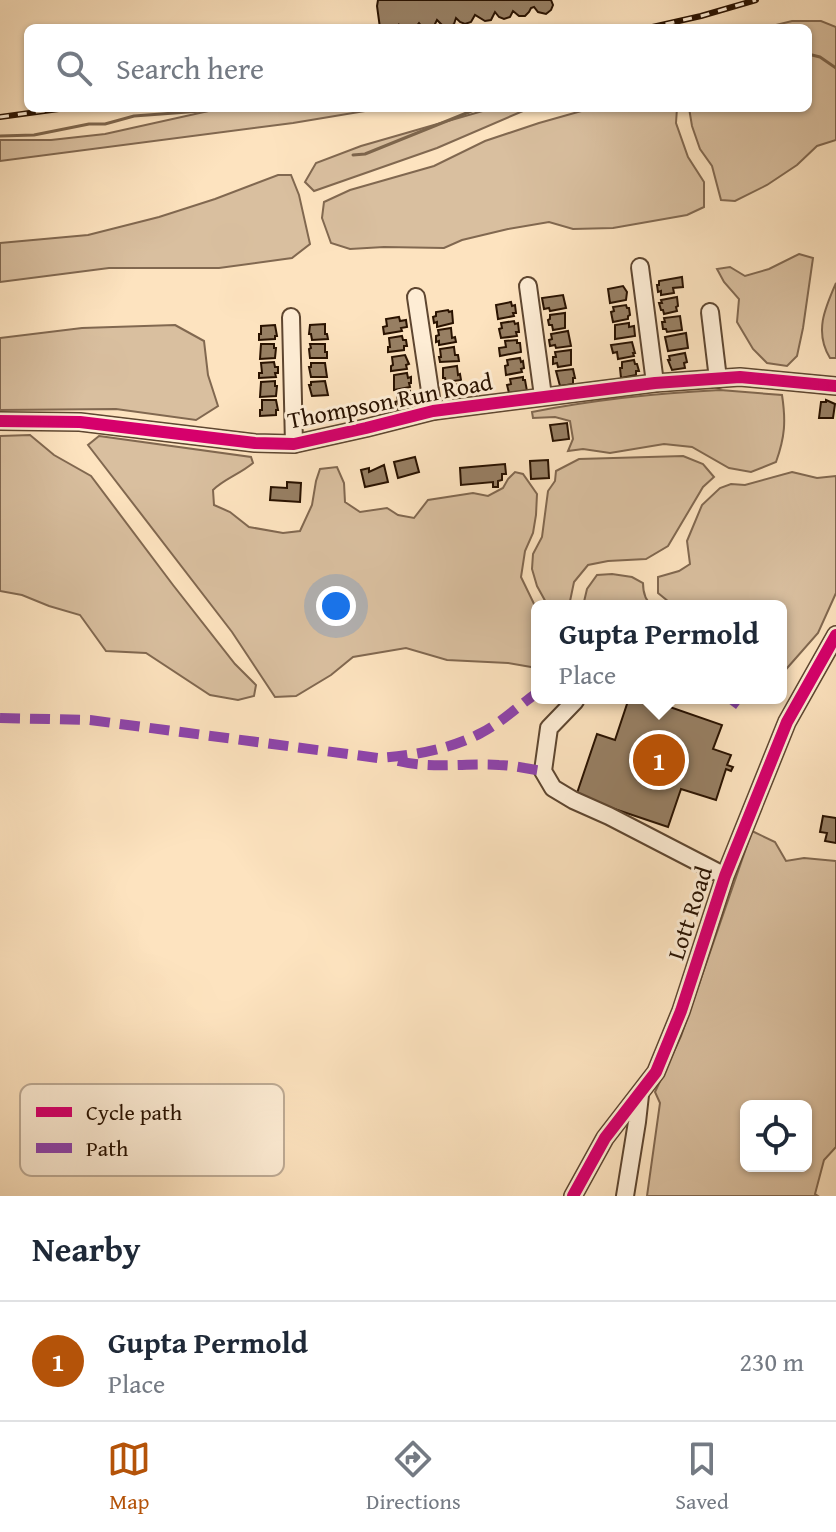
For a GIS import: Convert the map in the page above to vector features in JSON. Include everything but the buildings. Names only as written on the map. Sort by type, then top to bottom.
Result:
[{"type":"street","points":[[640,267],[655,383]]},
{"type":"street","points":[[528,286],[543,396]]},
{"type":"street","points":[[416,297],[433,411]]},
{"type":"street","points":[[710,312],[718,379]]},
{"type":"street","points":[[291,317],[294,444]]},
{"type":"street","name":"Thompson Run Road","points":[[0,421],[80,422],[255,443],[294,444],[433,411],[655,383],[740,377],[836,386]]},
{"type":"street","name":"Lott Road","points":[[573,1196],[605,1138],[656,1072],[681,1011],[725,876],[787,722],[836,635]]},
{"type":"street","points":[[572,704],[549,728],[543,771],[553,788],[725,876]]},
{"type":"street","points":[[625,1196],[640,1093]]},
{"type":"shaded area","points":[[821,21],[836,27],[836,140],[817,146],[797,165],[767,185],[735,201],[721,200],[712,166],[700,149],[690,112],[812,112],[812,24],[780,24]]},
{"type":"shaded area","points":[[204,112],[359,112],[0,161],[0,140],[51,140],[105,134]]},
{"type":"shaded area","points":[[479,112],[521,112],[437,148],[314,191],[305,182],[316,163],[361,146]]},
{"type":"shaded area","points":[[578,112],[677,112],[676,123],[688,157],[704,182],[704,207],[687,215],[613,228],[573,229],[549,222],[462,240],[444,248],[350,249],[331,243],[322,218],[324,202],[350,190],[434,166],[485,141]]},
{"type":"shaded area","points":[[278,175],[291,175],[299,195],[310,244],[292,258],[219,268],[109,268],[0,282],[0,243],[88,235],[159,217]]},
{"type":"shaded area","points":[[799,254],[813,258],[797,356],[787,366],[767,363],[753,349],[737,322],[739,299],[717,269],[730,267],[745,276],[769,269]]},
{"type":"shaded area","points":[[836,283],[836,358],[830,358],[822,329]]},
{"type":"shaded area","points":[[175,325],[204,341],[208,375],[218,406],[196,420],[116,409],[0,410],[0,338],[82,328]]},
{"type":"shaded area","points":[[720,390],[782,395],[784,429],[776,462],[751,472],[729,468],[692,447],[664,444],[610,453],[583,449],[568,451],[573,439],[570,421],[555,417],[533,418],[532,412],[625,398]]},
{"type":"shaded area","points":[[30,435],[54,455],[91,476],[235,664],[256,685],[254,696],[238,700],[210,695],[146,653],[106,651],[80,615],[22,595],[0,591],[0,436]]},
{"type":"shaded area","points":[[99,436],[251,457],[253,463],[213,490],[214,505],[230,512],[249,527],[283,533],[300,531],[312,505],[320,469],[337,467],[344,483],[345,502],[360,512],[387,508],[398,515],[414,518],[428,500],[473,493],[488,496],[503,488],[515,472],[523,474],[537,494],[533,533],[525,551],[521,577],[532,600],[531,667],[447,660],[406,648],[353,657],[331,675],[296,696],[275,697],[232,632],[88,445]]},
{"type":"shaded area","points":[[683,456],[703,464],[714,477],[703,487],[668,546],[646,559],[588,565],[574,582],[570,600],[545,600],[532,569],[533,554],[542,537],[548,491],[555,481],[556,471],[579,459]]},
{"type":"shaded area","points":[[792,472],[817,478],[836,476],[836,593],[818,633],[787,668],[787,600],[667,600],[658,593],[658,577],[690,564],[687,541],[702,505],[720,488],[731,484],[745,485]]},
{"type":"shaded area","points":[[597,575],[632,577],[643,583],[647,600],[584,600],[587,589]]},
{"type":"shaded area","points":[[752,831],[775,842],[786,861],[804,858],[836,861],[836,1147],[824,1160],[815,1194],[818,1196],[647,1196],[660,1103],[655,1092],[681,1036]]},
{"type":"waterway","points":[[812,55],[836,68]]},
{"type":"waterway","points":[[0,136],[34,135],[89,124],[105,124],[134,116],[188,112]]},
{"type":"waterway","points":[[353,155],[365,154],[469,112]]},
{"type":"railway","points":[[666,24],[756,0]]},
{"type":"railway","points":[[0,117],[37,112]]},
{"type":"marked path","points":[[0,718],[90,720],[378,758],[431,751],[469,739],[496,724],[531,698]]},
{"type":"marked path","points":[[398,761],[435,765],[504,765],[543,771]]},
{"type":"cycle path","points":[[0,421],[80,422],[255,443],[294,444],[433,411],[655,383],[740,377],[836,386]]},
{"type":"cycle path","points":[[573,1196],[605,1138],[656,1072],[681,1011],[725,876],[787,722],[836,635]]},
{"type":"place","name":"Gupta Permold","points":[[659,760]]}]
